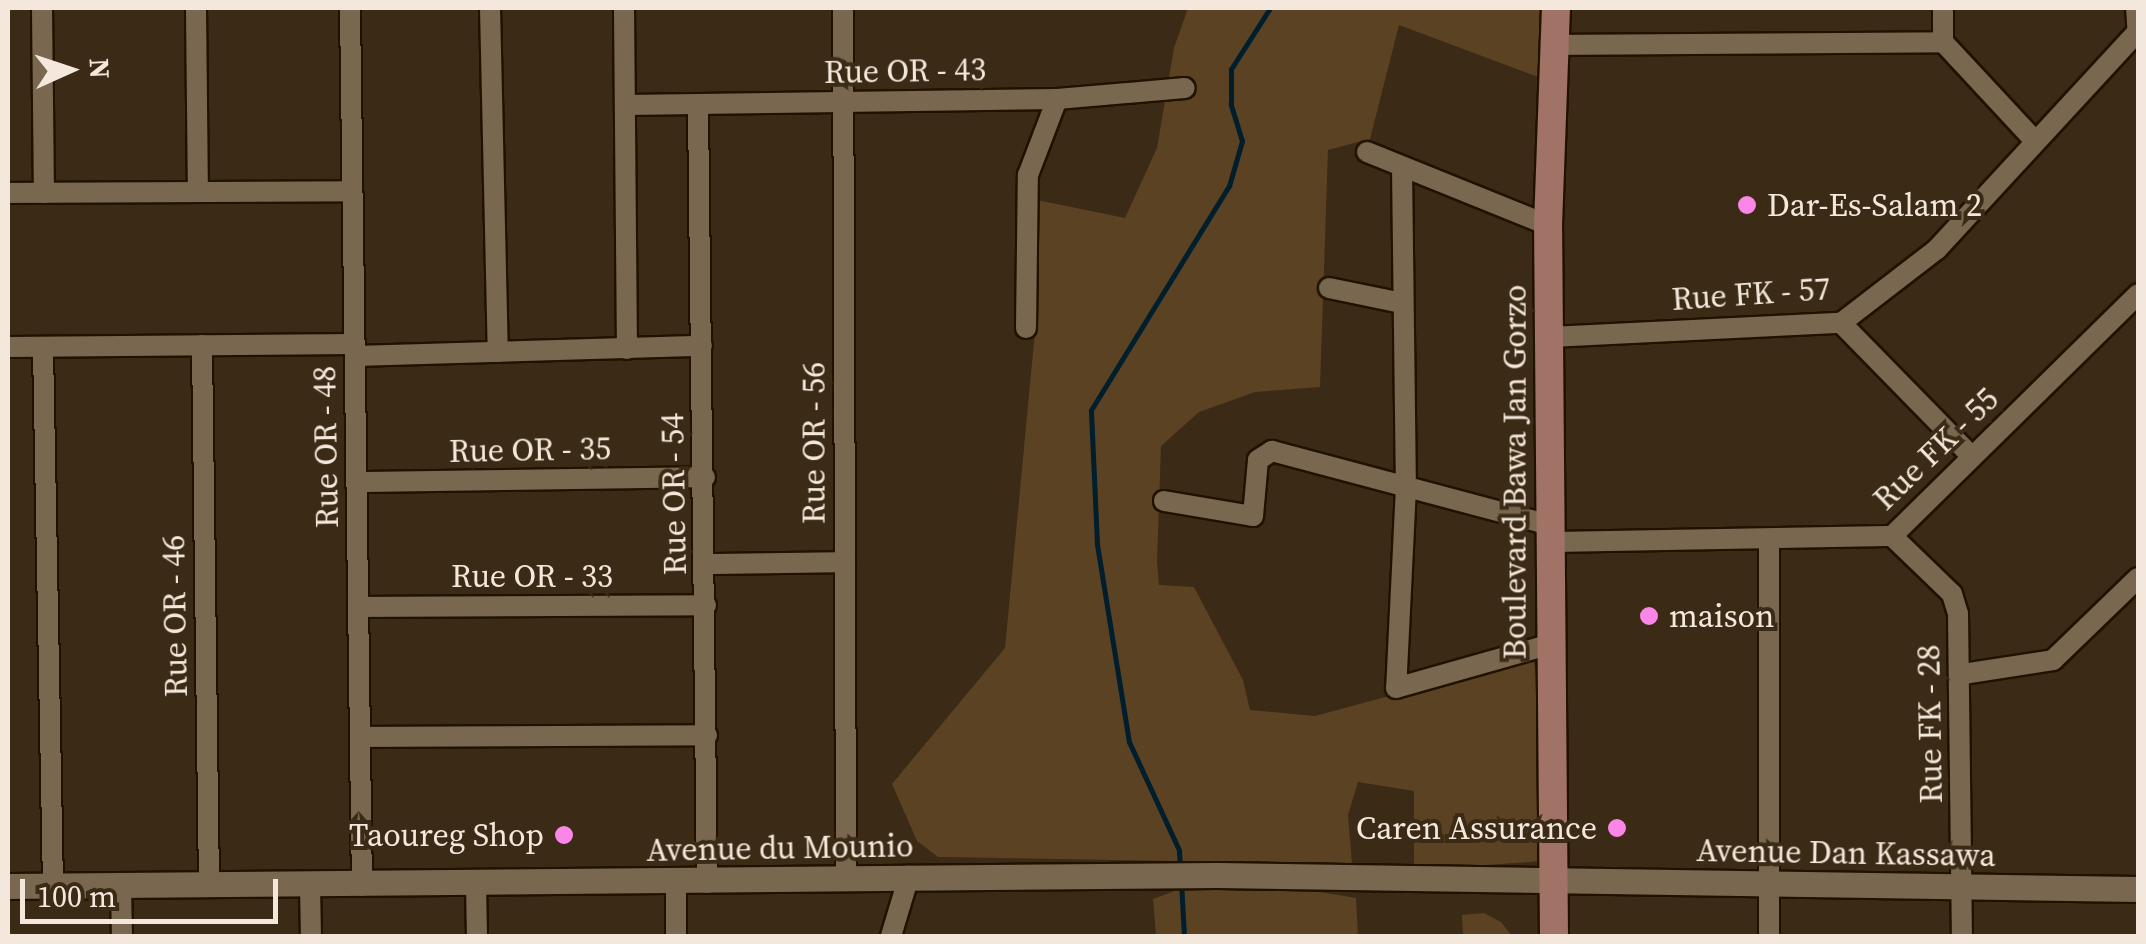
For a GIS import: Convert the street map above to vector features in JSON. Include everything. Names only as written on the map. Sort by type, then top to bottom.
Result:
[{"type":"main road","name":"Boulevard Bawa Jan Gorzo","points":[[1554,936],[1548,225],[1556,8]]},
{"type":"street","points":[[42,8],[44,193]]},
{"type":"street","points":[[196,8],[198,192]]},
{"type":"street","name":"Rue OR - 48","points":[[350,8],[362,886]]},
{"type":"street","points":[[490,8],[498,352]]},
{"type":"street","points":[[624,8],[627,349]]},
{"type":"street","name":"Rue OR - 56","points":[[842,8],[846,878]]},
{"type":"street","points":[[1942,8],[1943,42],[2035,141]]},
{"type":"street","points":[[2136,8],[2138,33]]},
{"type":"street","name":"Rue FK - 57","points":[[1550,338],[1841,323],[1937,249],[2138,33]]},
{"type":"street","points":[[1556,44],[1943,42]]},
{"type":"street","name":"Rue OR - 43","points":[[626,105],[1058,99],[1185,88]]},
{"type":"street","points":[[1026,328],[1028,176],[1058,99]]},
{"type":"street","name":"Rue OR - 54","points":[[698,105],[707,883]]},
{"type":"street","points":[[1367,152],[1548,225]]},
{"type":"street","points":[[1402,166],[1406,487],[1396,688],[1551,644]]},
{"type":"street","points":[[8,194],[352,191]]},
{"type":"street","points":[[1329,288],[1402,303]]},
{"type":"street","name":"Rue FK - 55","points":[[1164,501],[1253,516],[1258,460],[1272,451],[1406,487],[1550,534],[1769,540],[1892,536],[2137,298]]},
{"type":"street","points":[[1841,323],[1972,457]]},
{"type":"street","points":[[8,347],[202,345],[498,352],[702,346]]},
{"type":"street","name":"Rue OR - 46","points":[[202,345],[209,886]]},
{"type":"street","points":[[44,346],[53,886]]},
{"type":"street","name":"Rue OR - 35","points":[[356,482],[705,478]]},
{"type":"street","name":"Rue FK - 28","points":[[1892,536],[1952,594],[1963,674],[1962,936]]},
{"type":"street","points":[[1768,936],[1769,540]]},
{"type":"street","points":[[706,564],[844,562]]},
{"type":"street","points":[[1963,674],[2053,660],[2138,578]]},
{"type":"street","name":"Rue OR - 33","points":[[358,606],[706,605]]},
{"type":"street","points":[[360,736],[707,735]]},
{"type":"street","name":"Avenue du Mounio","points":[[8,886],[676,884],[909,876],[1152,875],[1553,882]]},
{"type":"street","points":[[891,936],[909,876]]},
{"type":"street","name":"Avenue Dan Kassawa","points":[[1553,882],[2138,888]]},
{"type":"street","points":[[676,884],[676,936]]},
{"type":"street","points":[[476,885],[477,936]]},
{"type":"street","points":[[121,886],[122,936]]},
{"type":"street","points":[[310,886],[311,936]]},
{"type":"shaded area","points":[[1188,8],[1547,8],[1541,78],[1399,25],[1370,139],[1328,150],[1320,387],[1255,392],[1199,412],[1161,446],[1157,562],[1159,585],[1194,587],[1243,680],[1250,710],[1315,716],[1533,657],[1543,714],[1542,861],[1414,870],[1414,791],[1358,782],[1348,815],[1352,864],[938,857],[917,841],[892,784],[1005,648],[1036,321],[1037,200],[1125,218],[1157,148],[1174,48]]},
{"type":"shaded area","points":[[1217,875],[1356,898],[1358,936],[1156,936],[1153,899]]},
{"type":"shaded area","points":[[1484,913],[1501,922],[1512,936],[1463,936],[1462,915]]},
{"type":"waterway","points":[[1180,866],[1179,850],[1129,742],[1097,544],[1091,410],[1229,186],[1242,141],[1231,104],[1231,69],[1270,8]]},
{"type":"waterway","points":[[1181,882],[1184,936]]},
{"type":"place","name":"Dar-Es-Salam 2","points":[[1747,205]]},
{"type":"place","name":"maison","points":[[1649,616]]},
{"type":"place","name":"Caren Assurance","points":[[1617,828]]},
{"type":"place","name":"Taoureg Shop","points":[[564,835]]}]
